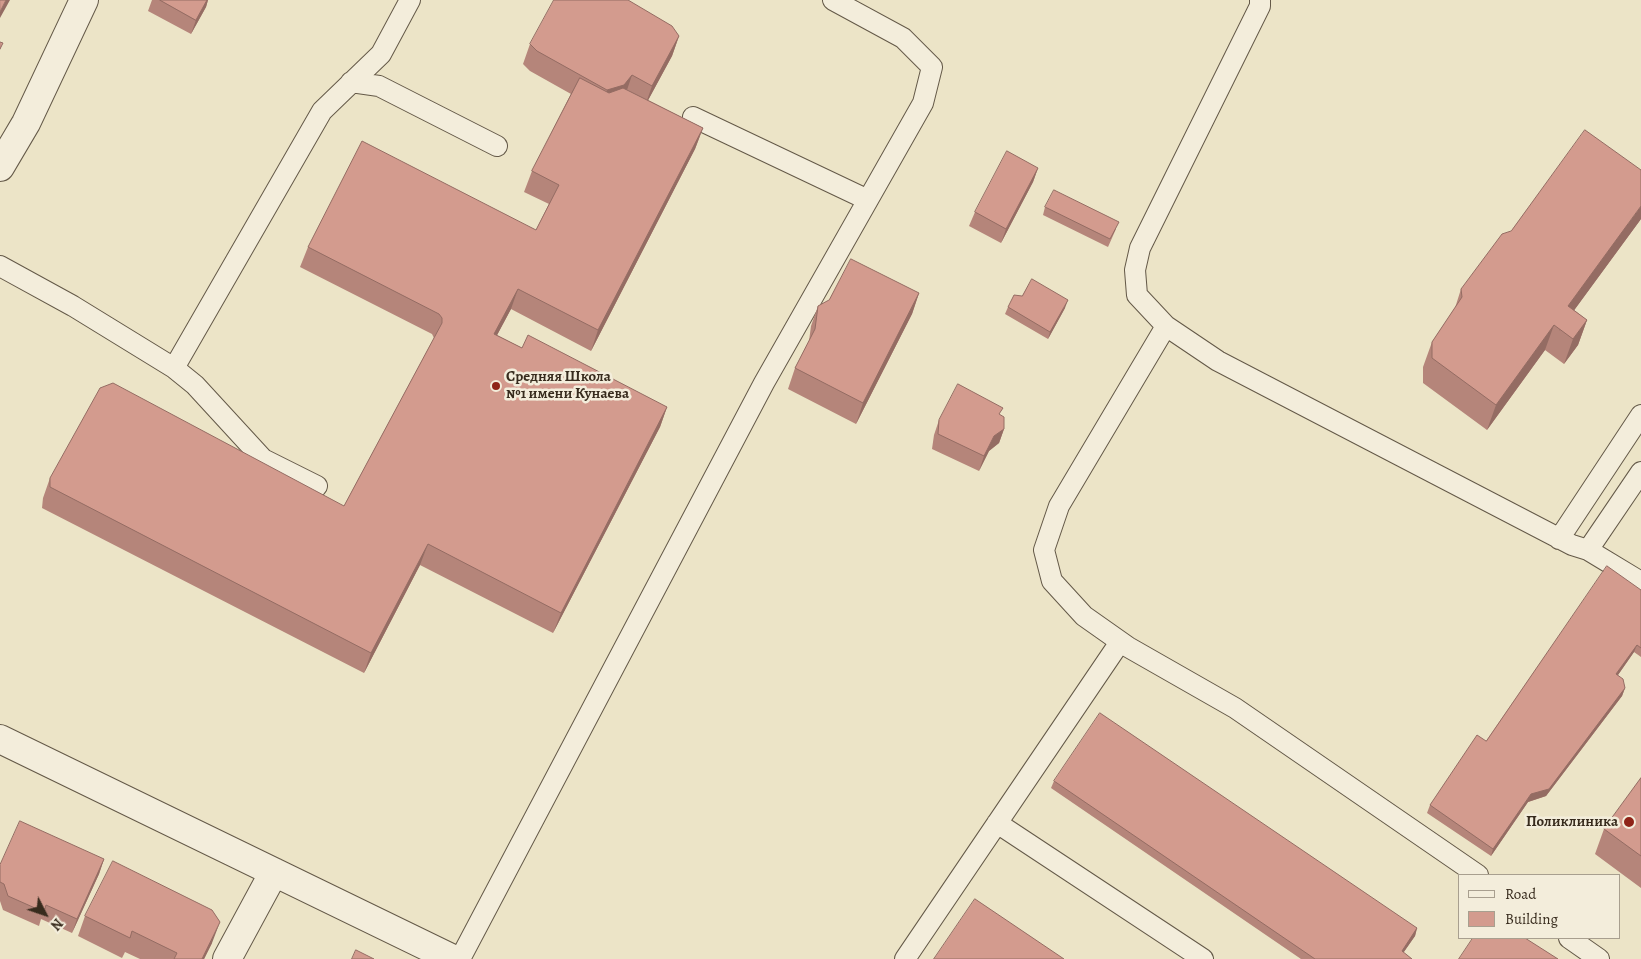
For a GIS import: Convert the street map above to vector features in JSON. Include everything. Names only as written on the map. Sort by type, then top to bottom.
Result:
[{"type":"street","points":[[0,167],[26,123],[84,0]]},
{"type":"street","points":[[0,739],[452,959]]},
{"type":"street","points":[[227,959],[274,872]]},
{"type":"lane","points":[[174,368],[322,111],[380,54],[410,0]]},
{"type":"lane","points":[[460,959],[764,383],[923,103],[932,67],[903,38],[833,0]]},
{"type":"lane","points":[[1260,0],[1260,6],[1140,248],[1135,270],[1137,295],[1166,326],[1218,361],[1560,538],[1572,546],[1588,550],[1641,582]]},
{"type":"lane","points":[[351,82],[379,86],[497,146]]},
{"type":"lane","points":[[693,117],[868,200]]},
{"type":"lane","points":[[0,266],[73,306],[174,368],[195,385],[263,459],[317,486]]},
{"type":"lane","points":[[1166,326],[1059,506],[1044,550],[1052,582],[1084,616],[1120,642],[1235,708],[1477,874]]},
{"type":"lane","points":[[1560,538],[1641,415]]},
{"type":"lane","points":[[1588,550],[1641,472]]},
{"type":"lane","points":[[905,959],[1120,642]]},
{"type":"lane","points":[[997,823],[1203,959]]},
{"type":"lane","points":[[1570,939],[1599,959]]},
{"type":"building","points":[[0,0],[6,0],[0,12]]},
{"type":"building","points":[[160,0],[207,0],[196,20]]},
{"type":"building","points":[[554,0],[628,0],[672,26],[679,36],[652,86],[632,75],[624,85],[607,90],[537,51],[530,44]]},
{"type":"building","name":"Средняя Школа №1 имени Кунаева","points":[[580,78],[609,93],[623,88],[703,128],[598,330],[518,289],[494,334],[522,348],[528,335],[667,407],[561,613],[428,544],[371,653],[50,487],[50,478],[100,388],[113,383],[344,506],[442,323],[442,318],[439,314],[308,247],[362,141],[536,230],[559,185],[532,171]]},
{"type":"building","points":[[1585,130],[1641,170],[1641,206],[1568,306],[1587,320],[1573,339],[1554,325],[1496,405],[1432,358],[1432,342],[1462,297],[1461,289],[1502,234],[1511,231]]},
{"type":"building","points":[[1007,151],[1038,168],[1006,229],[975,212]]},
{"type":"building","points":[[1054,190],[1119,222],[1110,239],[1045,207]]},
{"type":"building","points":[[851,259],[919,293],[863,403],[795,368],[815,329],[818,306],[829,300]]},
{"type":"building","points":[[1032,279],[1068,300],[1050,332],[1008,307],[1014,295],[1022,296]]},
{"type":"building","points":[[958,384],[1003,408],[999,414],[1004,417],[1004,429],[994,436],[984,456],[938,434],[939,420]]},
{"type":"building","points":[[1607,566],[1641,590],[1641,648],[1637,645],[1616,674],[1623,679],[1625,688],[1549,789],[1531,794],[1493,849],[1430,805],[1477,735],[1486,741]]},
{"type":"building","points":[[1100,713],[1417,928],[1402,951],[1412,959],[1315,959],[1054,781]]},
{"type":"building","points":[[1641,778],[1641,856],[1604,829]]},
{"type":"building","points":[[20,821],[104,859],[77,919],[46,905],[44,912],[8,896],[4,884],[0,882],[0,865]]},
{"type":"building","points":[[113,861],[212,910],[220,922],[202,959],[174,959],[177,953],[132,931],[130,938],[85,916]]},
{"type":"building","points":[[975,899],[1064,959],[934,959]]},
{"type":"building","points":[[1472,939],[1527,939],[1558,959],[1459,959]]},
{"type":"building","points":[[356,950],[374,959],[352,959]]},
{"type":"place","name":"Средняя Школа №1 имени Кунаева","points":[[496,386]]},
{"type":"place","name":"Поликлиника","points":[[1629,822]]}]
